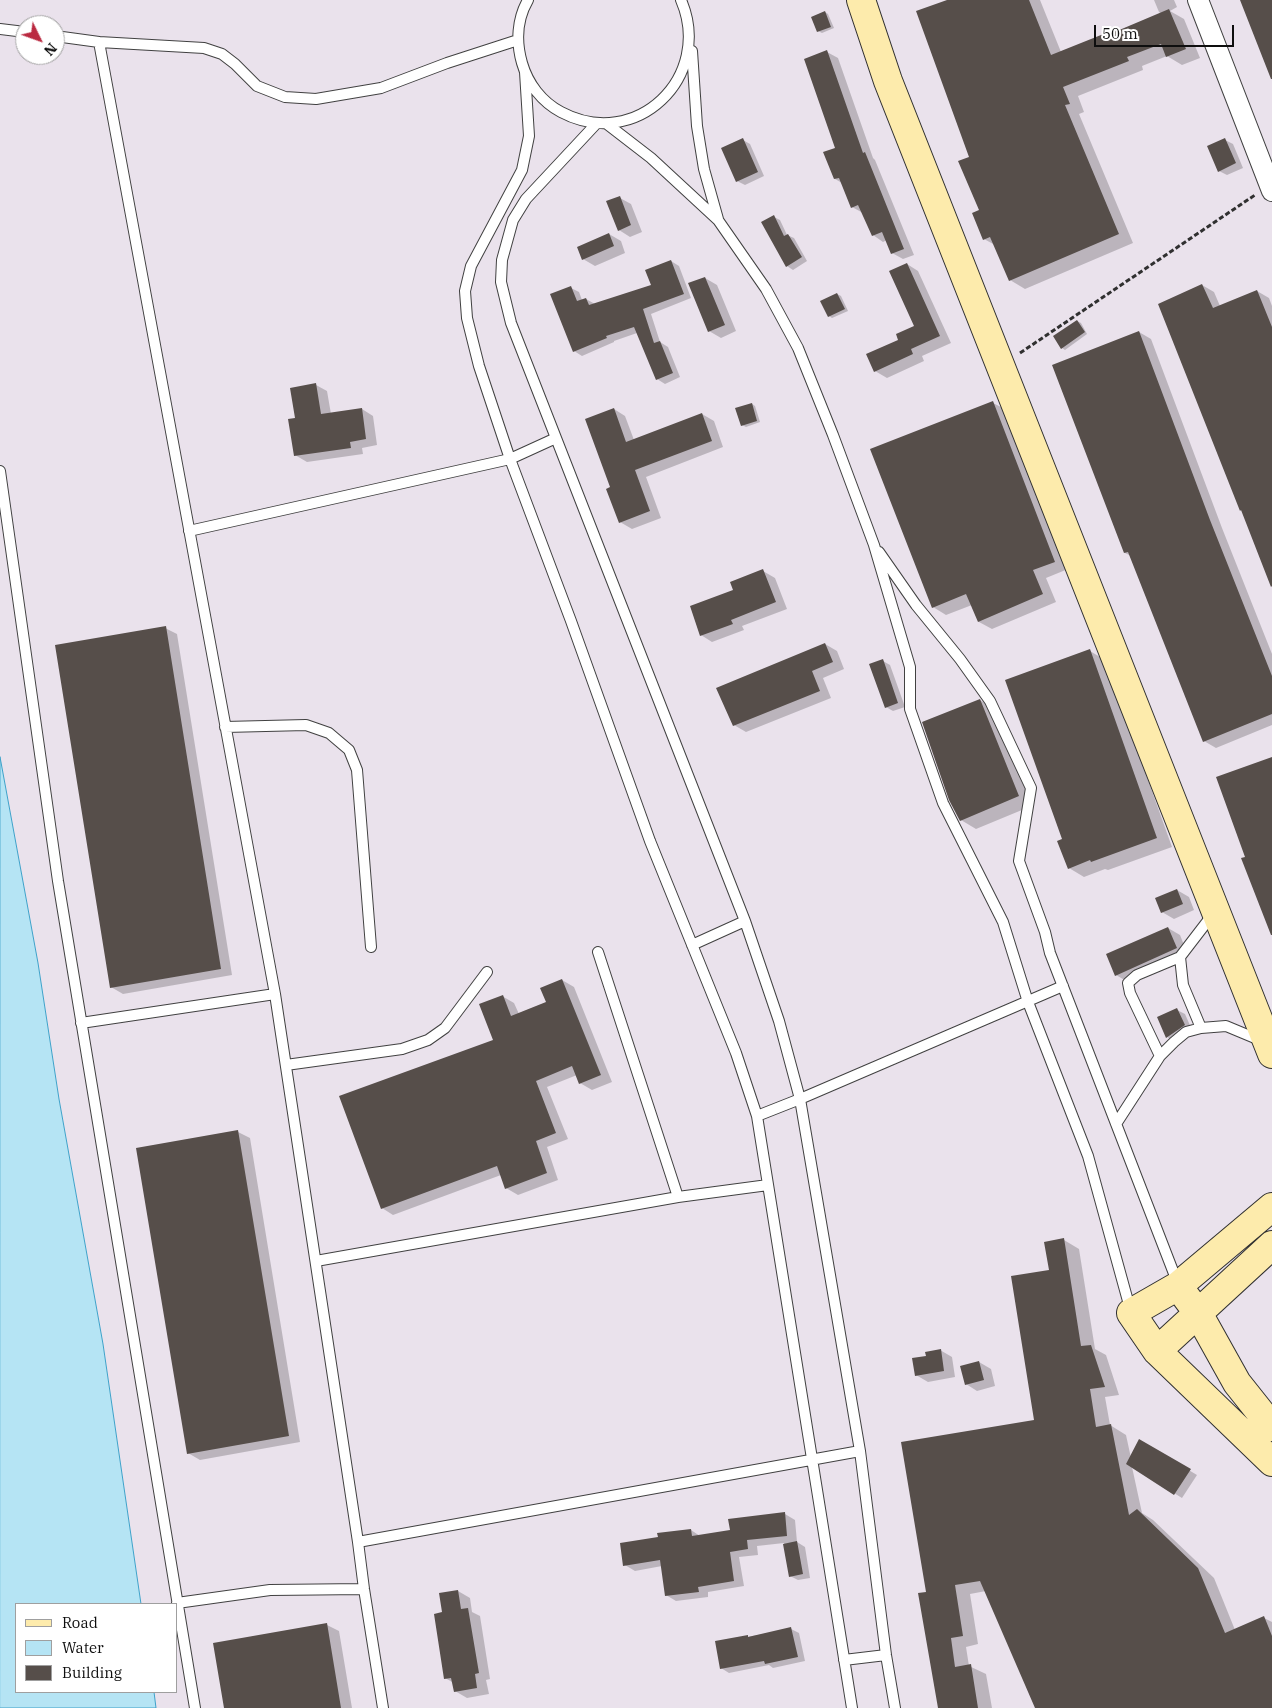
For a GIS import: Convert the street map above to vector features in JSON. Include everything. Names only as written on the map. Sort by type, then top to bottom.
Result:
[{"type":"main road","points":[[860,0],[888,81],[1270,1048]]},
{"type":"main road","points":[[1272,1207],[1178,1286],[1131,1312],[1157,1351],[1272,1462]]},
{"type":"main road","points":[[1157,1351],[1272,1245]]},
{"type":"main road","points":[[1178,1286],[1198,1313],[1237,1383],[1272,1427]]},
{"type":"street","points":[[1198,0],[1271,188]]},
{"type":"lane","points":[[682,0],[688,18],[697,126],[704,169],[718,220]]},
{"type":"lane","points":[[525,2],[518,29],[518,40],[525,72],[529,136],[522,170],[470,266],[466,290],[467,318],[479,366],[510,459],[650,841],[736,1053],[757,1116],[852,1708]]},
{"type":"lane","points":[[0,29],[15,31]]},
{"type":"lane","points":[[525,72],[537,92],[553,108],[573,119],[596,124],[607,124],[633,118],[656,106],[666,97],[675,86],[686,62],[690,36]]},
{"type":"lane","points":[[65,37],[99,42],[204,48],[222,54],[257,86],[284,97],[316,99],[381,88],[447,63],[518,40]]},
{"type":"lane","points":[[99,42],[275,994],[383,1708]]},
{"type":"lane","points":[[596,124],[526,199],[513,220],[502,260],[501,282],[511,323],[745,921],[779,1021],[800,1099],[860,1451],[886,1655],[895,1708]]},
{"type":"lane","points":[[607,124],[651,158],[718,220],[766,289],[798,348],[874,545],[910,667],[910,709],[943,803],[1002,922],[1028,1002],[1088,1156],[1131,1312]]},
{"type":"lane","points":[[189,531],[510,459],[556,438]]},
{"type":"lane","points":[[0,471],[58,881],[177,1603],[270,1590],[364,1589]]},
{"type":"lane","points":[[874,545],[916,605],[990,701],[1031,788],[1019,860],[1063,986],[1178,1286]]},
{"type":"lane","points":[[225,727],[306,725],[329,733],[350,750],[357,770],[371,947]]},
{"type":"lane","points":[[1160,1056],[1130,993],[1128,983],[1137,975],[1180,957],[1216,912]]},
{"type":"lane","points":[[692,945],[745,921]]},
{"type":"lane","points":[[598,952],[678,1198]]},
{"type":"lane","points":[[1180,957],[1183,985],[1202,1028]]},
{"type":"lane","points":[[286,1065],[402,1049],[428,1040],[445,1028],[487,972]]},
{"type":"lane","points":[[757,1116],[1063,986]]},
{"type":"lane","points":[[81,1023],[275,994]]},
{"type":"lane","points":[[1116,1124],[1160,1056],[1186,1032],[1202,1028],[1226,1026],[1270,1048]]},
{"type":"lane","points":[[316,1261],[678,1198],[768,1185]]},
{"type":"lane","points":[[358,1542],[860,1451]]},
{"type":"lane","points":[[178,1609],[195,1708]]},
{"type":"lane","points":[[844,1660],[886,1655]]},
{"type":"path","points":[[1001,365],[1271,188]]},
{"type":"shaded area","points":[[0,0],[1272,0],[1272,1708],[156,1708],[154,1693],[178,1693],[178,1603],[141,1603],[103,1344],[59,1099],[38,963],[0,757]]},
{"type":"water","points":[[0,757],[38,963],[59,1099],[103,1344],[141,1603],[15,1603],[15,1693],[154,1693],[156,1708],[0,1708]]},
{"type":"building","points":[[947,0],[1029,0],[1051,55],[1116,29],[1117,31],[1169,9],[1186,49],[1166,57],[1161,44],[1127,57],[1129,61],[1063,87],[1070,104],[1065,105],[1119,234],[1009,281],[990,237],[983,240],[972,213],[979,210],[958,161],[969,157],[916,11]]},
{"type":"building","points":[[1240,0],[1272,0],[1272,79],[1271,79]]},
{"type":"building","points":[[825,11],[831,27],[817,32],[811,17]]},
{"type":"building","points":[[827,50],[863,153],[865,152],[904,249],[891,254],[882,232],[872,236],[858,205],[851,208],[839,178],[834,179],[823,152],[835,148],[804,59]]},
{"type":"building","points":[[743,138],[758,172],[736,182],[721,148]]},
{"type":"building","points":[[1225,138],[1236,163],[1218,172],[1207,146]]},
{"type":"building","points":[[620,196],[631,225],[618,231],[606,201]]},
{"type":"building","points":[[774,215],[784,236],[788,234],[802,257],[786,267],[761,222]]},
{"type":"building","points":[[609,233],[614,246],[582,260],[577,247]]},
{"type":"building","points":[[671,260],[684,294],[643,309],[654,343],[660,341],[673,373],[656,380],[634,327],[606,336],[607,338],[573,352],[550,294],[571,286],[577,301],[586,298],[589,305],[651,285],[645,270]]},
{"type":"building","points":[[907,263],[940,336],[911,349],[913,354],[874,372],[866,354],[898,340],[896,334],[914,326],[889,271]]},
{"type":"building","points":[[705,277],[725,325],[708,332],[688,283]]},
{"type":"building","points":[[1202,284],[1213,308],[1257,290],[1272,327],[1271,587],[1158,304]]},
{"type":"building","points":[[837,293],[845,309],[828,317],[820,301]]},
{"type":"building","points":[[1077,320],[1085,332],[1061,349],[1053,336]]},
{"type":"building","points":[[1139,331],[1210,520],[1272,676],[1272,714],[1203,742],[1128,552],[1124,553],[1052,365]]},
{"type":"building","points":[[316,383],[321,414],[362,408],[366,439],[350,442],[351,448],[294,456],[288,419],[295,418],[290,388]]},
{"type":"building","points":[[993,401],[1055,562],[1033,570],[1043,594],[978,622],[966,594],[932,608],[870,449]]},
{"type":"building","points":[[752,403],[757,421],[741,426],[735,408]]},
{"type":"building","points":[[614,408],[626,442],[702,413],[712,441],[635,470],[650,511],[619,523],[606,489],[610,487],[585,419]]},
{"type":"building","points":[[763,569],[776,602],[731,620],[733,624],[700,636],[690,606],[733,590],[730,582]]},
{"type":"building","points":[[166,626],[221,969],[110,988],[55,645]]},
{"type":"building","points":[[825,643],[833,662],[812,671],[820,691],[733,726],[716,688]]},
{"type":"building","points":[[1090,649],[1157,838],[1068,869],[1057,841],[1062,839],[1005,680]]},
{"type":"building","points":[[883,659],[898,703],[885,708],[869,664]]},
{"type":"building","points":[[980,699],[1019,796],[960,821],[949,800],[922,722]]},
{"type":"building","points":[[1272,757],[1271,935],[1241,858],[1245,857],[1216,777]]},
{"type":"building","points":[[1177,889],[1183,904],[1161,913],[1155,898]]},
{"type":"building","points":[[1168,927],[1177,948],[1115,976],[1106,954]]},
{"type":"building","points":[[562,979],[601,1075],[579,1084],[572,1066],[536,1081],[556,1133],[536,1141],[547,1173],[505,1189],[497,1166],[381,1209],[339,1096],[493,1040],[479,1004],[503,995],[511,1016],[546,1002],[540,988]]},
{"type":"building","points":[[1177,1008],[1185,1025],[1166,1038],[1157,1017]]},
{"type":"building","points":[[238,1130],[289,1436],[187,1454],[136,1148]]},
{"type":"building","points":[[1064,1238],[1081,1346],[1091,1345],[1105,1387],[1090,1389],[1096,1427],[1111,1424],[1129,1515],[1137,1509],[1198,1568],[1225,1633],[1264,1616],[1272,1636],[1272,1708],[1035,1708],[980,1581],[955,1585],[963,1636],[951,1638],[955,1667],[971,1664],[978,1708],[938,1708],[918,1593],[926,1592],[901,1442],[1034,1420],[1011,1276],[1049,1270],[1044,1242]]},
{"type":"building","points":[[941,1349],[944,1371],[915,1376],[912,1358],[926,1356],[925,1352]]},
{"type":"building","points":[[979,1361],[984,1380],[965,1385],[960,1366]]},
{"type":"building","points":[[1139,1439],[1191,1469],[1174,1495],[1126,1464]]},
{"type":"building","points":[[785,1512],[787,1536],[747,1540],[748,1549],[730,1552],[734,1581],[698,1587],[699,1592],[665,1596],[660,1560],[623,1566],[620,1543],[658,1537],[657,1533],[691,1529],[692,1536],[730,1530],[728,1519]]},
{"type":"building","points":[[797,1541],[803,1574],[789,1577],[783,1544]]},
{"type":"building","points":[[458,1590],[461,1609],[468,1608],[479,1673],[475,1674],[477,1688],[454,1692],[451,1678],[444,1679],[434,1614],[442,1612],[439,1593]]},
{"type":"building","points":[[327,1623],[341,1708],[224,1708],[213,1643]]},
{"type":"building","points":[[791,1627],[798,1657],[765,1664],[764,1661],[720,1669],[715,1641],[748,1635],[748,1637]]}]
